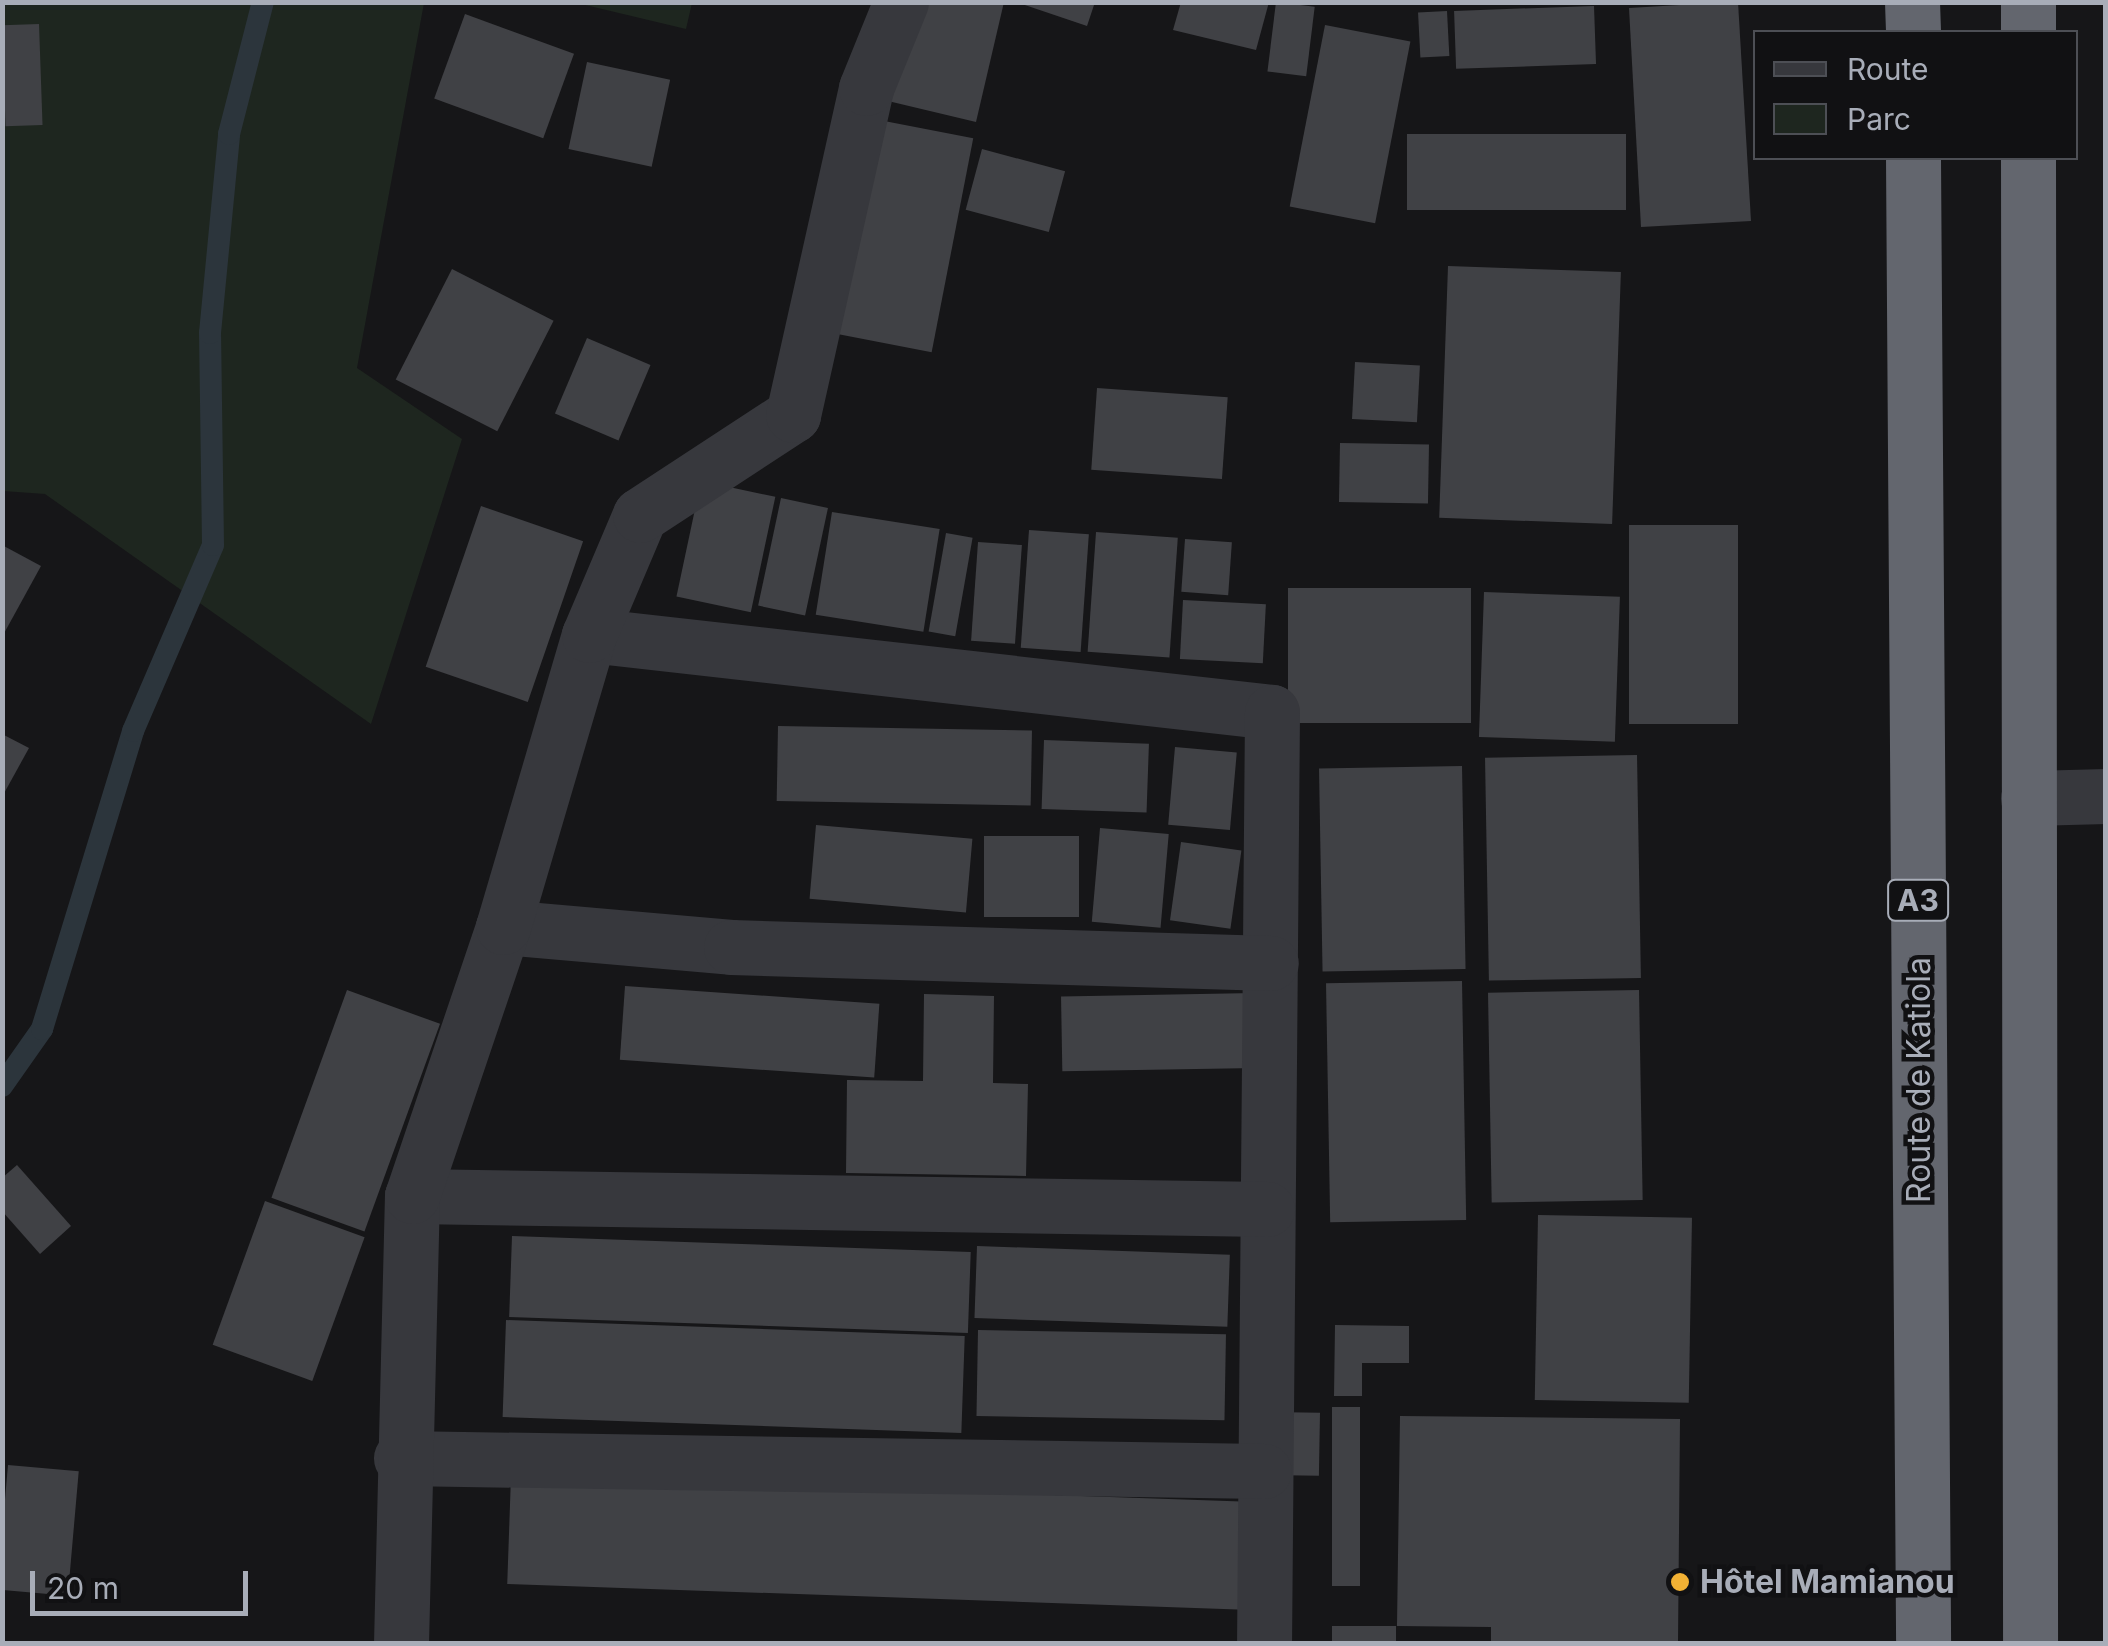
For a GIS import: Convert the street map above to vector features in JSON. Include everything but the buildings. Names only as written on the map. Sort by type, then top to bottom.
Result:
[{"type":"highway","points":[[1912,2],[1913,30]]},
{"type":"highway","points":[[2028,2],[2028,30]]},
{"type":"highway","name":"Route de Katiola","points":[[1914,160],[1923,1644]]},
{"type":"highway","points":[[2028,160],[2030,1644]]},
{"type":"street","points":[[401,1644],[401,1458],[412,1196],[502,927],[589,635],[640,515],[793,415],[866,88],[901,2]]},
{"type":"street","points":[[589,635],[1272,712],[1264,1644]]},
{"type":"street","points":[[2028,798],[2106,796]]},
{"type":"street","points":[[502,927],[731,948],[1271,963]]},
{"type":"street","points":[[412,1196],[1267,1209]]},
{"type":"street","points":[[401,1458],[1264,1471]]},
{"type":"green space","points":[[692,2],[686,29],[577,3]]},
{"type":"green space","points":[[2,3],[424,3],[357,368],[462,439],[371,724],[45,494],[3,491]]},
{"type":"waterway","points":[[2,1086],[42,1029],[133,731],[213,545],[210,333],[229,134],[263,2]]},
{"type":"place","name":"Hôtel Mamianou","points":[[1680,1582]]}]
